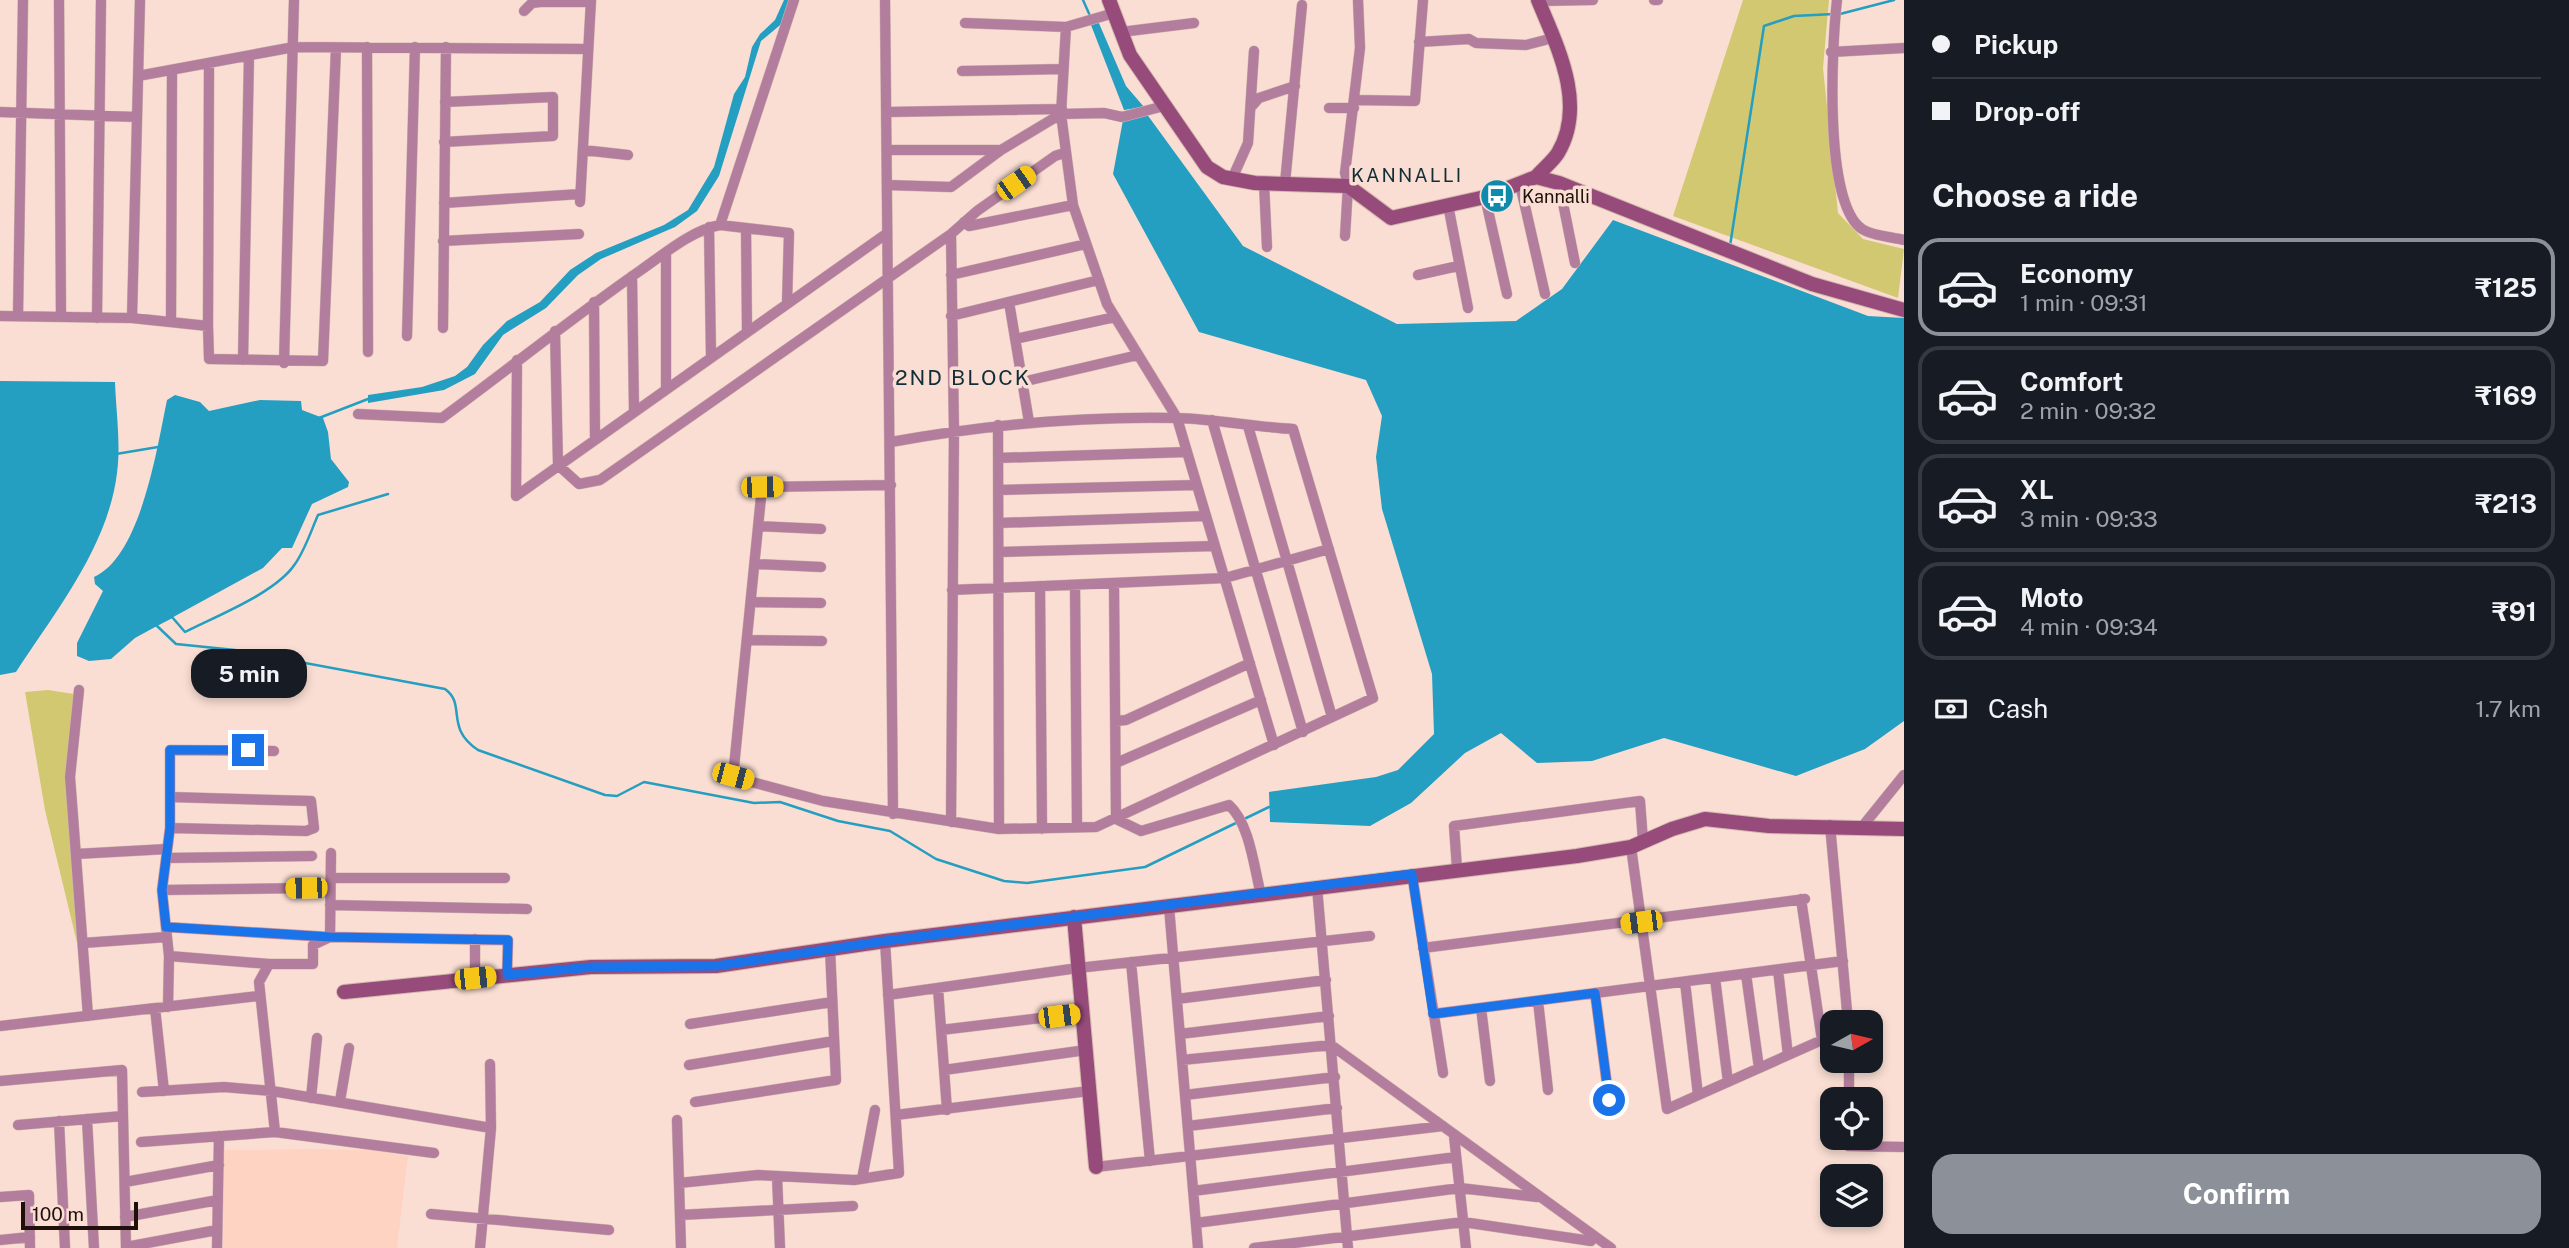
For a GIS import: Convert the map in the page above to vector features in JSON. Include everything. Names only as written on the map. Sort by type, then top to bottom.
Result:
[{"type":"street","points":[[19,316],[23,0]]},
{"type":"street","points":[[59,0],[61,317]]},
{"type":"street","points":[[97,318],[101,0]]},
{"type":"street","points":[[132,318],[140,0]]},
{"type":"street","points":[[284,363],[295,47],[294,0]]},
{"type":"street","points":[[720,225],[794,0]]},
{"type":"street","points":[[885,0],[893,814]]},
{"type":"street","points":[[1345,236],[1348,186],[1345,173],[1360,48],[1358,0]]},
{"type":"street","points":[[1329,108],[1415,101],[1423,0]]},
{"type":"street","points":[[965,23],[1066,27],[1098,18],[1112,6],[1130,54],[1207,167],[1232,179],[1348,186],[1391,218],[1485,197],[1536,177],[1558,153],[1571,118],[1569,88],[1539,1],[1592,0]]},
{"type":"street","points":[[444,203],[580,198],[591,1],[532,3],[524,11]]},
{"type":"street","points":[[1286,183],[1302,5]]},
{"type":"street","points":[[1836,10],[1831,52],[1836,154],[1846,206],[1862,229],[1904,240]]},
{"type":"street","points":[[1121,32],[1194,23]]},
{"type":"street","points":[[1066,27],[1061,112],[1064,153],[1073,205],[1115,317],[1177,418],[1274,745]]},
{"type":"street","points":[[1419,42],[1469,39],[1476,43],[1525,45],[1553,38]]},
{"type":"street","points":[[138,76],[295,47],[589,49]]},
{"type":"street","points":[[368,47],[368,352]]},
{"type":"street","points":[[407,336],[415,47]]},
{"type":"street","points":[[443,328],[446,47]]},
{"type":"street","points":[[209,63],[209,359],[284,363],[323,361],[336,48]]},
{"type":"street","points":[[1831,52],[1904,48]]},
{"type":"street","points":[[1232,179],[1248,143],[1254,51]]},
{"type":"street","points":[[243,360],[249,56]]},
{"type":"street","points":[[962,71],[1063,69]]},
{"type":"street","points":[[171,322],[172,70]]},
{"type":"street","points":[[1251,107],[1259,98],[1295,86]]},
{"type":"street","points":[[444,142],[553,136],[553,97],[445,102]]},
{"type":"street","points":[[887,112],[1061,112],[1104,113],[1122,117],[1164,106]]},
{"type":"street","points":[[0,112],[137,117]]},
{"type":"street","points":[[887,185],[951,187],[1001,150],[1061,112]]},
{"type":"street","points":[[583,150],[628,155]]},
{"type":"street","points":[[887,150],[1001,150]]},
{"type":"street","points":[[555,331],[558,466],[579,484],[600,480],[1064,153]]},
{"type":"street","points":[[1536,177],[1559,183],[1812,284],[1904,310]]},
{"type":"street","points":[[1264,183],[1267,247]]},
{"type":"street","points":[[1559,183],[1575,263]]},
{"type":"street","points":[[1520,184],[1545,294]]},
{"type":"street","points":[[1485,197],[1507,294]]},
{"type":"street","points":[[964,222],[969,226],[1073,205]]},
{"type":"street","points":[[1448,205],[1468,308]]},
{"type":"street","points":[[358,414],[442,418],[594,302],[709,227],[720,225],[789,233],[788,303]]},
{"type":"street","points":[[709,227],[711,356]]},
{"type":"street","points":[[746,228],[747,331]]},
{"type":"street","points":[[443,241],[579,234]]},
{"type":"street","points":[[517,360],[516,496],[666,387],[886,234]]},
{"type":"street","points":[[951,234],[954,431],[951,822]]},
{"type":"street","points":[[951,275],[1086,244]]},
{"type":"street","points":[[666,253],[666,387]]},
{"type":"street","points":[[1418,275],[1458,266]]},
{"type":"street","points":[[632,276],[634,410]]},
{"type":"street","points":[[951,316],[1099,280]]},
{"type":"street","points":[[594,302],[596,439]]},
{"type":"street","points":[[1009,302],[1028,422]]},
{"type":"street","points":[[0,316],[132,318],[208,326]]},
{"type":"street","points":[[1015,339],[1115,317]]},
{"type":"street","points":[[1022,382],[1138,355]]},
{"type":"street","points":[[891,442],[1028,422],[1177,418],[1293,429],[1373,698],[1096,827],[999,830],[823,801],[733,776],[762,487],[891,485]]},
{"type":"street","points":[[1212,420],[1303,732]]},
{"type":"street","points":[[998,425],[999,830]]},
{"type":"street","points":[[1248,426],[1332,717]]},
{"type":"street","points":[[998,458],[1187,452]]},
{"type":"street","points":[[998,490],[1197,485]]},
{"type":"street","points":[[999,523],[1206,516]]},
{"type":"street","points":[[758,526],[821,528]]},
{"type":"street","points":[[999,552],[1215,546]]},
{"type":"street","points":[[953,590],[1225,578],[1329,549]]},
{"type":"street","points":[[755,564],[821,567]]},
{"type":"street","points":[[1114,583],[1116,819]]},
{"type":"street","points":[[1075,585],[1077,827]]},
{"type":"street","points":[[1040,586],[1042,829]]},
{"type":"street","points":[[751,602],[821,603]]},
{"type":"street","points":[[747,640],[822,641]]},
{"type":"street","points":[[1116,721],[1126,720],[1250,663]]},
{"type":"street","points":[[79,690],[70,777],[88,1016]]},
{"type":"street","points":[[1116,763],[1261,700]]},
{"type":"street","points":[[168,1007],[169,956],[162,890],[170,828],[170,750],[274,751]]},
{"type":"street","points":[[1863,827],[1904,775]]},
{"type":"street","points":[[170,797],[311,801],[314,828],[306,831],[170,828]]},
{"type":"street","points":[[1423,948],[1641,922],[1803,899],[1822,1040],[1667,1109],[1641,922],[1637,844],[1640,801],[1454,826],[1457,869]]},
{"type":"street","points":[[1116,819],[1141,831],[1229,805],[1240,819],[1261,895]]},
{"type":"street","points":[[344,992],[592,967],[716,966],[885,941],[1412,874],[1577,856],[1637,844],[1705,819],[1769,826],[1830,825],[1904,829]]},
{"type":"street","points":[[1830,825],[1847,1010]]},
{"type":"street","points":[[330,937],[331,853]]},
{"type":"street","points":[[76,854],[312,856]]},
{"type":"street","points":[[1412,874],[1443,1073]]},
{"type":"street","points":[[331,878],[505,878]]},
{"type":"street","points":[[1317,887],[1348,1248]]},
{"type":"street","points":[[162,890],[306,888]]},
{"type":"street","points":[[330,905],[527,909]]},
{"type":"street","points":[[1169,907],[1198,1248]]},
{"type":"street","points":[[1074,917],[1096,1167],[1443,1126]]},
{"type":"street","points":[[83,943],[167,932],[508,940],[507,975]]},
{"type":"street","points":[[888,995],[1078,968],[1370,936]]},
{"type":"street","points":[[169,956],[268,964],[313,964],[313,945],[330,937]]},
{"type":"street","points":[[475,939],[475,978]]},
{"type":"street","points":[[679,1183],[776,1176],[862,1179],[899,1173],[885,941]]},
{"type":"street","points":[[695,1102],[836,1080],[830,949]]},
{"type":"street","points":[[1433,1014],[1843,961]]},
{"type":"street","points":[[1131,962],[1150,1161]]},
{"type":"street","points":[[268,964],[259,982],[258,996],[272,1091],[275,1132]]},
{"type":"street","points":[[1778,970],[1788,1055]]},
{"type":"street","points":[[1746,974],[1759,1068]]},
{"type":"street","points":[[1715,978],[1728,1082]]},
{"type":"street","points":[[1177,999],[1326,980]]},
{"type":"street","points":[[1685,982],[1698,1095]]},
{"type":"street","points":[[938,988],[947,1110]]},
{"type":"street","points":[[1595,993],[1609,1100]]},
{"type":"street","points":[[0,1026],[258,996]]},
{"type":"street","points":[[1538,1001],[1548,1090]]},
{"type":"street","points":[[690,1024],[832,1002]]},
{"type":"street","points":[[155,1008],[164,1091]]},
{"type":"street","points":[[1481,1008],[1490,1081]]},
{"type":"street","points":[[941,1030],[1082,1013]]},
{"type":"street","points":[[1180,1034],[1329,1016]]},
{"type":"street","points":[[311,1098],[317,1038]]},
{"type":"street","points":[[689,1065],[834,1041]]},
{"type":"street","points":[[1182,1060],[1331,1045],[1538,1197],[1591,1241]]},
{"type":"street","points":[[340,1101],[349,1048]]},
{"type":"street","points":[[944,1070],[1086,1050]]},
{"type":"street","points":[[480,1248],[491,1128],[489,1065]]},
{"type":"street","points":[[0,1081],[122,1070],[126,1247],[217,1230]]},
{"type":"street","points":[[1185,1095],[1335,1077]]},
{"type":"street","points":[[142,1092],[224,1087],[272,1091],[491,1128]]},
{"type":"street","points":[[896,1115],[1089,1091]]},
{"type":"street","points":[[1188,1126],[1337,1108]]},
{"type":"street","points":[[862,1179],[875,1110]]},
{"type":"street","points":[[18,1125],[123,1116]]},
{"type":"street","points":[[87,1119],[94,1248]]},
{"type":"street","points":[[677,1120],[681,1248]]},
{"type":"street","points":[[59,1121],[65,1248]]},
{"type":"street","points":[[141,1142],[275,1132],[434,1153]]},
{"type":"street","points":[[217,1248],[219,1136]]},
{"type":"street","points":[[1454,1136],[1466,1248]]},
{"type":"street","points":[[1883,1147],[1904,1147]]},
{"type":"street","points":[[1193,1191],[1456,1157]]},
{"type":"street","points":[[125,1182],[219,1165]]},
{"type":"street","points":[[776,1176],[779,1248]]},
{"type":"street","points":[[1196,1223],[1460,1188],[1538,1197]]},
{"type":"street","points":[[0,1198],[29,1195],[30,1242],[0,1240]]},
{"type":"street","points":[[125,1217],[218,1200]]},
{"type":"street","points":[[680,1215],[853,1206]]},
{"type":"street","points":[[431,1214],[481,1221],[608,1230]]},
{"type":"street","points":[[1254,1248],[1463,1222],[1591,1241],[1611,1248]]},
{"type":"shaded area","points":[[1743,0],[1829,0],[1823,68],[1838,213],[1863,239],[1904,249],[1898,298],[1673,216]]},
{"type":"shaded area","points":[[48,690],[74,694],[68,782],[79,951],[45,810],[25,692]]},
{"type":"shaded area","points":[[224,1150],[371,1150],[408,1156],[397,1248],[223,1248]]},
{"type":"water","points":[[784,0],[793,0],[785,21],[761,41],[719,176],[697,211],[675,227],[601,259],[578,275],[546,308],[503,335],[475,374],[444,390],[368,403],[368,395],[422,387],[455,376],[467,367],[483,345],[507,321],[540,302],[570,270],[596,253],[664,225],[688,210],[714,167],[734,94],[745,77],[752,47],[760,34],[775,20]]},
{"type":"water","points":[[1098,21],[1126,86],[1144,107],[1124,110],[1091,25]]},
{"type":"water","points":[[1146,113],[1243,246],[1397,324],[1516,321],[1562,289],[1613,220],[1868,316],[1904,318],[1904,721],[1865,749],[1796,776],[1664,738],[1592,761],[1537,763],[1501,733],[1465,753],[1411,803],[1370,826],[1270,822],[1269,792],[1376,777],[1398,770],[1434,734],[1432,674],[1382,509],[1376,457],[1382,416],[1366,380],[1199,332],[1113,174],[1123,120]]},
{"type":"water","points":[[0,381],[115,382],[119,451],[112,500],[103,527],[78,578],[16,672],[0,675]]},
{"type":"water","points":[[175,395],[200,402],[209,411],[260,400],[301,401],[302,410],[323,418],[328,432],[331,459],[349,482],[348,487],[312,504],[292,548],[282,548],[263,568],[135,638],[111,659],[89,661],[77,656],[77,643],[103,591],[95,584],[94,577],[110,565],[124,547],[135,524],[152,472],[167,400]]},
{"type":"waterway","points":[[1083,0],[1091,18]]},
{"type":"waterway","points":[[1840,14],[1894,0]]},
{"type":"waterway","points":[[1730,246],[1764,26],[1794,16],[1834,14]]},
{"type":"waterway","points":[[319,418],[368,399]]},
{"type":"waterway","points":[[116,454],[158,447]]},
{"type":"waterway","points":[[388,494],[318,515],[295,564],[286,575],[260,594],[185,632],[172,617],[156,625],[176,644],[235,650],[445,689],[455,702],[458,725],[462,733],[478,750],[605,795],[617,796],[644,782],[754,803],[780,802],[838,821],[890,831],[936,859],[1004,881],[1027,883],[1145,867],[1269,807]]},
{"type":"place","name":"Kannalli","points":[[1497,196]]},
{"type":"district","name":"KANNALLI","points":[[1407,175]]},
{"type":"district","name":"2ND BLOCK","points":[[963,377]]},
{"type":"route","points":[[248,750],[170,750],[170,828],[162,890],[166,927],[330,937],[508,940],[507,975],[592,967],[716,966],[885,941],[1412,874],[1433,1014],[1595,993],[1609,1100]]}]
